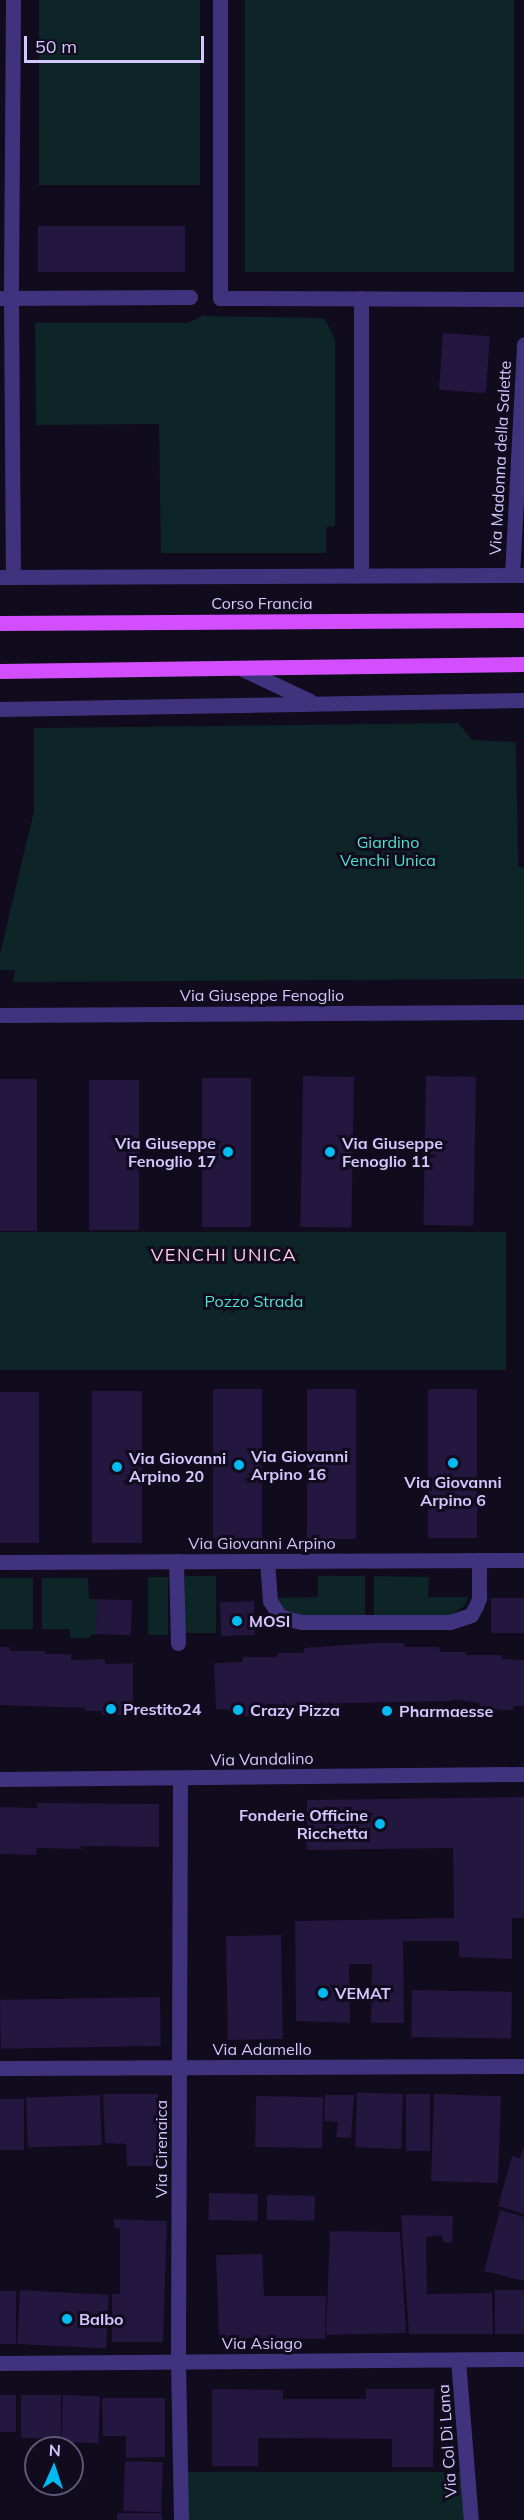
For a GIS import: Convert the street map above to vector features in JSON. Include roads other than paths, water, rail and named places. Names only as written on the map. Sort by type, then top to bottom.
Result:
[{"type":"main road","name":"Corso Francia","points":[[0,623],[524,620]]},
{"type":"main road","points":[[0,671],[524,664]]},
{"type":"street","name":"Corso Francia","points":[[13,0],[5,298],[7,577],[518,575]]},
{"type":"street","points":[[220,0],[220,298],[524,299]]},
{"type":"street","points":[[5,298],[190,297]]},
{"type":"street","points":[[361,298],[361,575]]},
{"type":"street","name":"Via Madonna della Salette","points":[[518,575],[524,344]]},
{"type":"street","points":[[240,668],[314,703]]},
{"type":"street","points":[[0,709],[524,700]]},
{"type":"street","name":"Via Giuseppe Fenoglio","points":[[0,1015],[524,1012]]},
{"type":"street","points":[[267,1561],[270,1601],[279,1615],[288,1619],[301,1622],[450,1622],[471,1616],[479,1598],[480,1560]]},
{"type":"street","name":"Via Giovanni Arpino","points":[[0,1562],[524,1560]]},
{"type":"street","points":[[176,1561],[178,1643]]},
{"type":"street","name":"Via Vandalino","points":[[0,1779],[524,1774]]},
{"type":"street","name":"Via Cirenaica","points":[[180,1778],[178,2362],[181,2520]]},
{"type":"street","name":"Via Adamello","points":[[0,2068],[524,2066]]},
{"type":"street","name":"Via Asiago","points":[[0,2363],[524,2359]]},
{"type":"street","name":"Via Col Di Lana","points":[[458,2360],[471,2520]]},
{"type":"place","name":"Via Giuseppe Fenoglio 17","points":[[228,1152]]},
{"type":"place","name":"Via Giuseppe Fenoglio 11","points":[[330,1152]]},
{"type":"place","name":"Via Giovanni Arpino 6","points":[[453,1463]]},
{"type":"place","name":"Via Giovanni Arpino 16","points":[[239,1465]]},
{"type":"place","name":"Via Giovanni Arpino 20","points":[[117,1467]]},
{"type":"place","name":"MOSI","points":[[237,1621]]},
{"type":"place","name":"Prestito24","points":[[111,1709]]},
{"type":"place","name":"Crazy Pizza","points":[[238,1710]]},
{"type":"place","name":"Pharmaesse","points":[[387,1711]]},
{"type":"place","name":"Fonderie Officine Ricchetta","points":[[380,1824]]},
{"type":"place","name":"VEMAT","points":[[323,1993]]},
{"type":"place","name":"Balbo","points":[[67,2319]]},
{"type":"district","name":"VENCHI UNICA","points":[[224,1255]]},
{"type":"park label","name":"Giardino Venchi Unica","points":[[388,851]]},
{"type":"park label","name":"Pozzo Strada","points":[[254,1301]]}]
